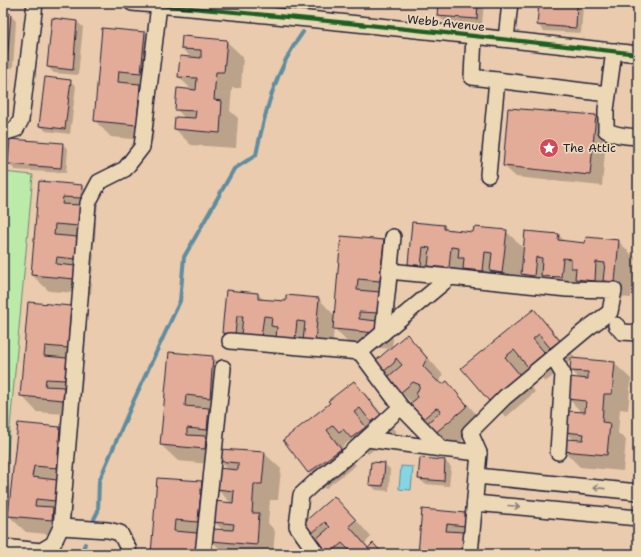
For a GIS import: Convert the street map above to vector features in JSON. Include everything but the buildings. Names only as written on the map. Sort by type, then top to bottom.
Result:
[{"type":"street","points":[[3,133],[16,129],[21,120],[35,3]]},
{"type":"street","name":"Webb Avenue","points":[[132,3],[268,15],[638,54]]},
{"type":"street","points":[[506,39],[510,3]]},
{"type":"street","points":[[3,547],[41,551],[53,544],[61,527],[88,203],[99,182],[125,169],[142,147],[159,5]]},
{"type":"street","points":[[474,36],[472,77],[608,94]]},
{"type":"street","points":[[614,51],[606,110],[606,130],[611,133],[638,136]]},
{"type":"street","points":[[488,175],[497,80]]},
{"type":"street","points":[[383,333],[393,237]]},
{"type":"street","points":[[389,271],[567,289],[614,290],[610,312],[505,397],[470,432],[479,453],[470,554]]},
{"type":"street","points":[[230,341],[360,352],[450,277]]},
{"type":"street","points":[[616,325],[622,332],[638,333]]},
{"type":"street","points":[[360,352],[401,407],[442,448]]},
{"type":"street","points":[[553,357],[563,374],[558,452]]},
{"type":"street","points":[[203,554],[223,368]]},
{"type":"street","points":[[317,554],[297,526],[301,495],[350,454],[401,407]]},
{"type":"street","points":[[367,439],[479,453]]},
{"type":"street","points":[[477,476],[638,492]]},
{"type":"street","points":[[475,503],[638,518]]},
{"type":"street","points":[[61,527],[108,530],[120,533],[128,548],[129,554]]},
{"type":"green space","points":[[237,3],[307,3],[304,10]]},
{"type":"green space","points":[[3,172],[33,175],[3,503]]},
{"type":"water","points":[[401,466],[413,467],[411,490],[399,489]]},
{"type":"waterway","points":[[306,7],[307,3]]},
{"type":"waterway","points":[[94,519],[98,511],[99,481],[133,402],[180,301],[184,257],[234,169],[256,155],[263,123],[279,75],[303,32]]},
{"type":"waterway","points":[[79,554],[85,544]]},
{"type":"cycle path","points":[[132,3],[259,14],[638,54]]},
{"type":"place","name":"The Attic","points":[[549,148]]}]
